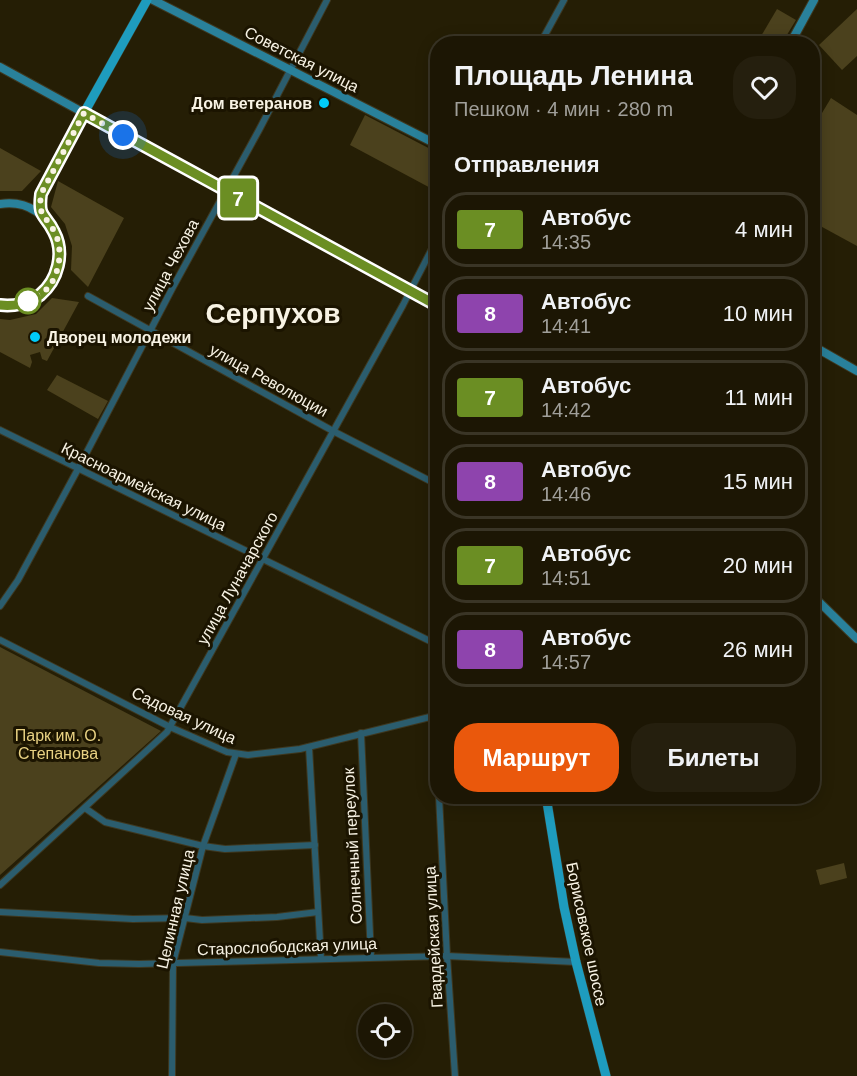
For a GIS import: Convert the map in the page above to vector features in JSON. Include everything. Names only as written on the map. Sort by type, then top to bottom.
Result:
[{"type":"main road","points":[[147,0],[84,113],[430,302]]},
{"type":"main road","name":"Борисовское шоссе","points":[[547,804],[564,907],[606,1076]]},
{"type":"street","name":"Советская улица","points":[[153,0],[430,141]]},
{"type":"street","name":"улица Чехова","points":[[0,606],[18,580],[78,469],[327,0]]},
{"type":"street","points":[[544,36],[564,0]]},
{"type":"street","points":[[794,36],[814,0]]},
{"type":"street","points":[[0,67],[84,113],[41,194],[41,215]]},
{"type":"street","points":[[25,205],[41,194]]},
{"type":"street","points":[[0,204],[25,205],[41,215],[54,232],[60,253],[58,268],[53,280],[37,297],[16,305],[0,304]]},
{"type":"street","name":"улица Луначарского","points":[[0,885],[167,732],[430,252]]},
{"type":"street","name":"улица Революции","points":[[88,296],[333,431],[430,481]]},
{"type":"street","points":[[820,350],[857,371]]},
{"type":"street","name":"Красноармейская улица","points":[[0,430],[430,641]]},
{"type":"street","points":[[820,603],[857,639]]},
{"type":"street","name":"Садовая улица","points":[[0,640],[170,727],[236,754],[248,755],[300,749],[430,717]]},
{"type":"street","name":"Солнечный переулок","points":[[361,733],[371,957]]},
{"type":"street","points":[[309,747],[321,959]]},
{"type":"street","name":"Целинная улица","points":[[172,1076],[173,963],[203,846],[236,754]]},
{"type":"street","name":"Гвардейская улица","points":[[439,804],[455,1076]]},
{"type":"street","points":[[85,808],[105,822],[203,846],[225,849],[315,845]]},
{"type":"street","points":[[0,912],[202,920],[277,917],[318,912]]},
{"type":"street","name":"Старослободская улица","points":[[0,952],[99,963],[447,956],[576,962]]},
{"type":"green space","points":[[777,9],[796,20],[786,36],[761,36]]},
{"type":"green space","points":[[857,9],[857,56],[842,70],[820,44]]},
{"type":"green space","points":[[831,98],[857,115],[857,246],[820,226],[820,116]]},
{"type":"green space","points":[[365,115],[430,149],[430,188],[350,145]]},
{"type":"green space","points":[[0,148],[41,171],[22,191],[0,191]]},
{"type":"green space","points":[[58,181],[124,218],[88,287],[71,270],[72,246],[65,224],[51,207]]},
{"type":"green space","points":[[52,298],[79,302],[47,361],[42,359],[40,352],[30,355],[32,362],[30,368],[0,352],[0,319],[10,320],[36,314]]},
{"type":"green space","points":[[57,375],[108,401],[98,419],[47,390]]},
{"type":"green space","name":"Парк им. О. Степанова","points":[[0,647],[161,731],[0,875]]},
{"type":"green space","points":[[844,863],[847,878],[820,885],[816,870]]},
{"type":"bus line","name":"7","points":[[0,305],[27,302],[37,297],[53,280],[58,268],[60,253],[54,232],[41,215],[41,194],[84,113],[430,302]]},
{"type":"place","name":"Дом ветеранов","points":[[324,103]]},
{"type":"place","name":"Дворец молодежи","points":[[35,337]]},
{"type":"district","name":"Серпухов","points":[[273,313]]},
{"type":"route","points":[[28,301],[48,287],[58,268],[60,253],[58,242],[47,220],[41,215],[41,194],[84,113],[123,135]]}]
